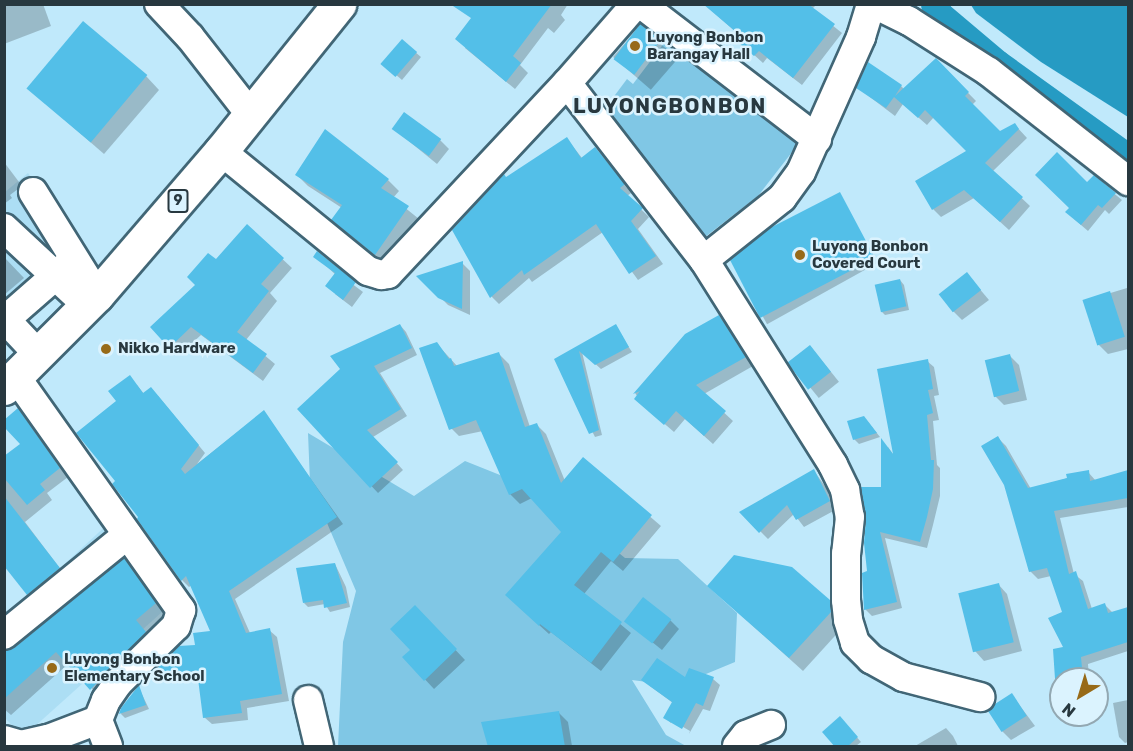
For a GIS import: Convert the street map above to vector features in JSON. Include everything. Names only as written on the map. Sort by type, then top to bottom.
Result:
[{"type":"highway","name":"9","points":[[10,382],[92,300],[221,151],[339,4]]},
{"type":"street","points":[[159,4],[190,37],[250,115]]},
{"type":"street","points":[[221,151],[368,271],[381,275],[388,274],[567,83],[636,4]]},
{"type":"street","points":[[641,4],[817,139]]},
{"type":"street","points":[[704,260],[782,198],[801,172],[861,37],[872,4],[909,21],[989,72],[1128,181]]},
{"type":"street","points":[[567,83],[704,260],[833,465],[845,490],[850,517],[846,554],[846,600],[848,620],[855,644],[871,659],[903,676],[980,697]]},
{"type":"street","points":[[33,192],[65,267],[92,300]]},
{"type":"street","points":[[4,228],[65,267]]},
{"type":"street","points":[[39,354],[5,318],[65,267]]},
{"type":"street","points":[[10,382],[127,535],[181,610],[181,618],[176,626],[118,683],[106,700],[98,720],[108,747]]},
{"type":"street","points":[[4,635],[127,535]]},
{"type":"street","points":[[308,700],[319,747]]},
{"type":"street","points":[[4,740],[21,745],[48,739],[98,720]]},
{"type":"street","points":[[737,747],[746,735],[771,725]]},
{"type":"shaded area","points":[[971,5],[1128,5],[1128,117],[1041,62],[976,13]]},
{"type":"shaded area","points":[[671,34],[803,138],[758,196],[705,237],[606,107],[627,79],[633,84]]},
{"type":"shaded area","points":[[28,173],[78,249],[5,316],[5,192]]},
{"type":"shaded area","points":[[308,433],[414,496],[465,461],[547,494],[625,558],[678,559],[737,613],[735,662],[677,686],[632,680],[666,735],[686,746],[338,746],[343,642],[356,591],[310,483]]},
{"type":"shaded area","name":"Luyong Bonbon Elementary School","points":[[110,522],[171,604],[23,737],[5,718],[5,619]]},
{"type":"building","points":[[450,4],[552,4],[513,56],[521,63],[506,82],[455,39],[471,18]]},
{"type":"building","points":[[703,4],[808,4],[835,24],[793,78],[759,51],[754,56],[732,37],[736,32]]},
{"type":"building","points":[[83,21],[147,75],[91,142],[26,88]]},
{"type":"building","name":"Luyong Bonbon Barangay Hall","points":[[640,24],[661,40],[634,75],[614,59]]},
{"type":"building","points":[[402,39],[417,52],[395,77],[380,64]]},
{"type":"building","points":[[936,58],[969,92],[965,96],[1000,131],[1015,123],[1019,129],[985,163],[1023,197],[1000,222],[964,190],[932,210],[915,181],[966,151],[925,110],[918,118],[894,97],[886,108],[856,88],[868,62],[902,85],[895,96]]},
{"type":"building","points":[[404,112],[441,139],[429,156],[392,129]]},
{"type":"building","points":[[325,129],[389,179],[381,188],[409,206],[375,255],[331,220],[342,205],[295,175]]},
{"type":"building","points":[[567,137],[581,158],[595,147],[625,184],[620,188],[643,208],[631,221],[656,256],[629,274],[596,224],[524,275],[522,270],[490,298],[452,230],[504,174],[506,177]]},
{"type":"building","points":[[1057,152],[1087,182],[1094,175],[1116,193],[1102,208],[1098,205],[1081,225],[1065,212],[1069,208],[1035,175]]},
{"type":"building","name":"Luyong Bonbon Covered Court","points":[[840,192],[875,258],[760,318],[730,260],[770,228]]},
{"type":"building","points":[[247,224],[284,258],[261,284],[269,291],[237,332],[267,354],[253,373],[191,327],[169,348],[150,327],[195,285],[187,277],[208,253],[216,259]]},
{"type":"building","points":[[317,251],[356,282],[343,300],[325,286],[335,273],[313,257]]},
{"type":"building","points":[[463,261],[462,309],[438,298],[416,276]]},
{"type":"building","points":[[967,272],[981,290],[953,312],[939,294]]},
{"type":"building","points":[[900,279],[906,306],[881,312],[875,285]]},
{"type":"building","points":[[1110,291],[1125,337],[1097,346],[1082,300]]},
{"type":"building","points":[[719,315],[746,357],[696,385],[726,411],[704,436],[676,411],[664,425],[634,399],[640,391],[633,394],[685,334]]},
{"type":"building","points":[[400,324],[412,348],[374,366],[401,409],[367,430],[398,462],[370,488],[297,409],[340,369],[330,356]]},
{"type":"building","points":[[616,324],[629,347],[595,365],[579,351],[599,430],[589,434],[554,359]]},
{"type":"building","points":[[437,342],[449,359],[451,358],[454,366],[499,352],[525,427],[537,423],[561,483],[583,457],[652,515],[613,562],[601,552],[574,585],[622,622],[591,663],[540,624],[539,626],[505,595],[561,532],[522,489],[509,495],[476,420],[449,430],[419,348]]},
{"type":"building","points":[[810,345],[831,372],[808,390],[787,363]]},
{"type":"building","points":[[1010,354],[1019,391],[994,397],[985,360]]},
{"type":"building","points":[[928,359],[933,389],[928,390],[933,413],[927,415],[931,460],[934,460],[933,489],[927,517],[920,542],[880,532],[897,602],[864,610],[862,573],[867,571],[864,543],[866,518],[861,487],[881,487],[881,438],[893,454],[877,369]]},
{"type":"building","points":[[130,375],[143,393],[151,387],[199,445],[181,469],[185,474],[264,410],[337,517],[229,591],[246,633],[270,628],[282,694],[240,701],[242,713],[203,718],[197,671],[150,675],[179,646],[195,645],[193,633],[210,631],[186,576],[181,581],[137,519],[138,517],[112,484],[115,481],[76,433],[116,401],[108,391]]},
{"type":"building","points":[[18,408],[60,468],[40,484],[45,490],[27,505],[4,478],[4,456],[20,444],[4,427],[4,420]]},
{"type":"building","points":[[864,416],[877,433],[853,440],[847,421]]},
{"type":"building","points":[[998,436],[1028,488],[1067,478],[1066,474],[1089,470],[1090,481],[1128,470],[1128,498],[1054,511],[1069,574],[1076,571],[1088,609],[1105,603],[1108,613],[1128,607],[1128,642],[1081,657],[1082,667],[1054,667],[1053,649],[1063,647],[1048,618],[1062,612],[1047,568],[1029,572],[1004,485],[981,446]]},
{"type":"building","points":[[814,469],[830,501],[796,520],[787,505],[759,533],[739,512]]},
{"type":"building","points":[[4,496],[60,568],[27,595],[4,566]]},
{"type":"building","points":[[734,555],[792,567],[830,600],[831,612],[789,658],[707,586]]},
{"type":"building","points":[[124,558],[156,603],[136,620],[146,632],[90,690],[56,652],[4,699],[4,651],[14,648]]},
{"type":"building","points":[[335,563],[347,603],[324,608],[323,600],[303,603],[296,568]]},
{"type":"building","points":[[999,583],[1014,642],[973,652],[958,593]]},
{"type":"building","points":[[643,597],[671,619],[652,644],[624,621]]},
{"type":"building","points":[[415,605],[457,649],[424,681],[402,657],[410,650],[390,629]]},
{"type":"building","points":[[657,658],[685,677],[689,668],[714,677],[703,706],[696,703],[682,729],[663,718],[672,702],[641,680]]},
{"type":"building","points":[[139,685],[146,705],[119,714],[121,708]]},
{"type":"building","points":[[1012,693],[1027,716],[1002,732],[987,709]]},
{"type":"building","points":[[559,711],[565,747],[488,747],[481,722]]},
{"type":"building","points":[[840,716],[858,737],[847,747],[835,747],[822,732]]},
{"type":"waterway","points":[[934,4],[939,14],[997,63],[1128,157]]},
{"type":"place","name":"Luyong Bonbon Barangay Hall","points":[[635,46]]},
{"type":"place","name":"Luyong Bonbon Covered Court","points":[[800,255]]},
{"type":"place","name":"Nikko Hardware","points":[[106,349]]},
{"type":"place","name":"Luyong Bonbon Elementary School","points":[[52,668]]},
{"type":"district","name":"LUYONGBONBON","points":[[670,106]]}]
